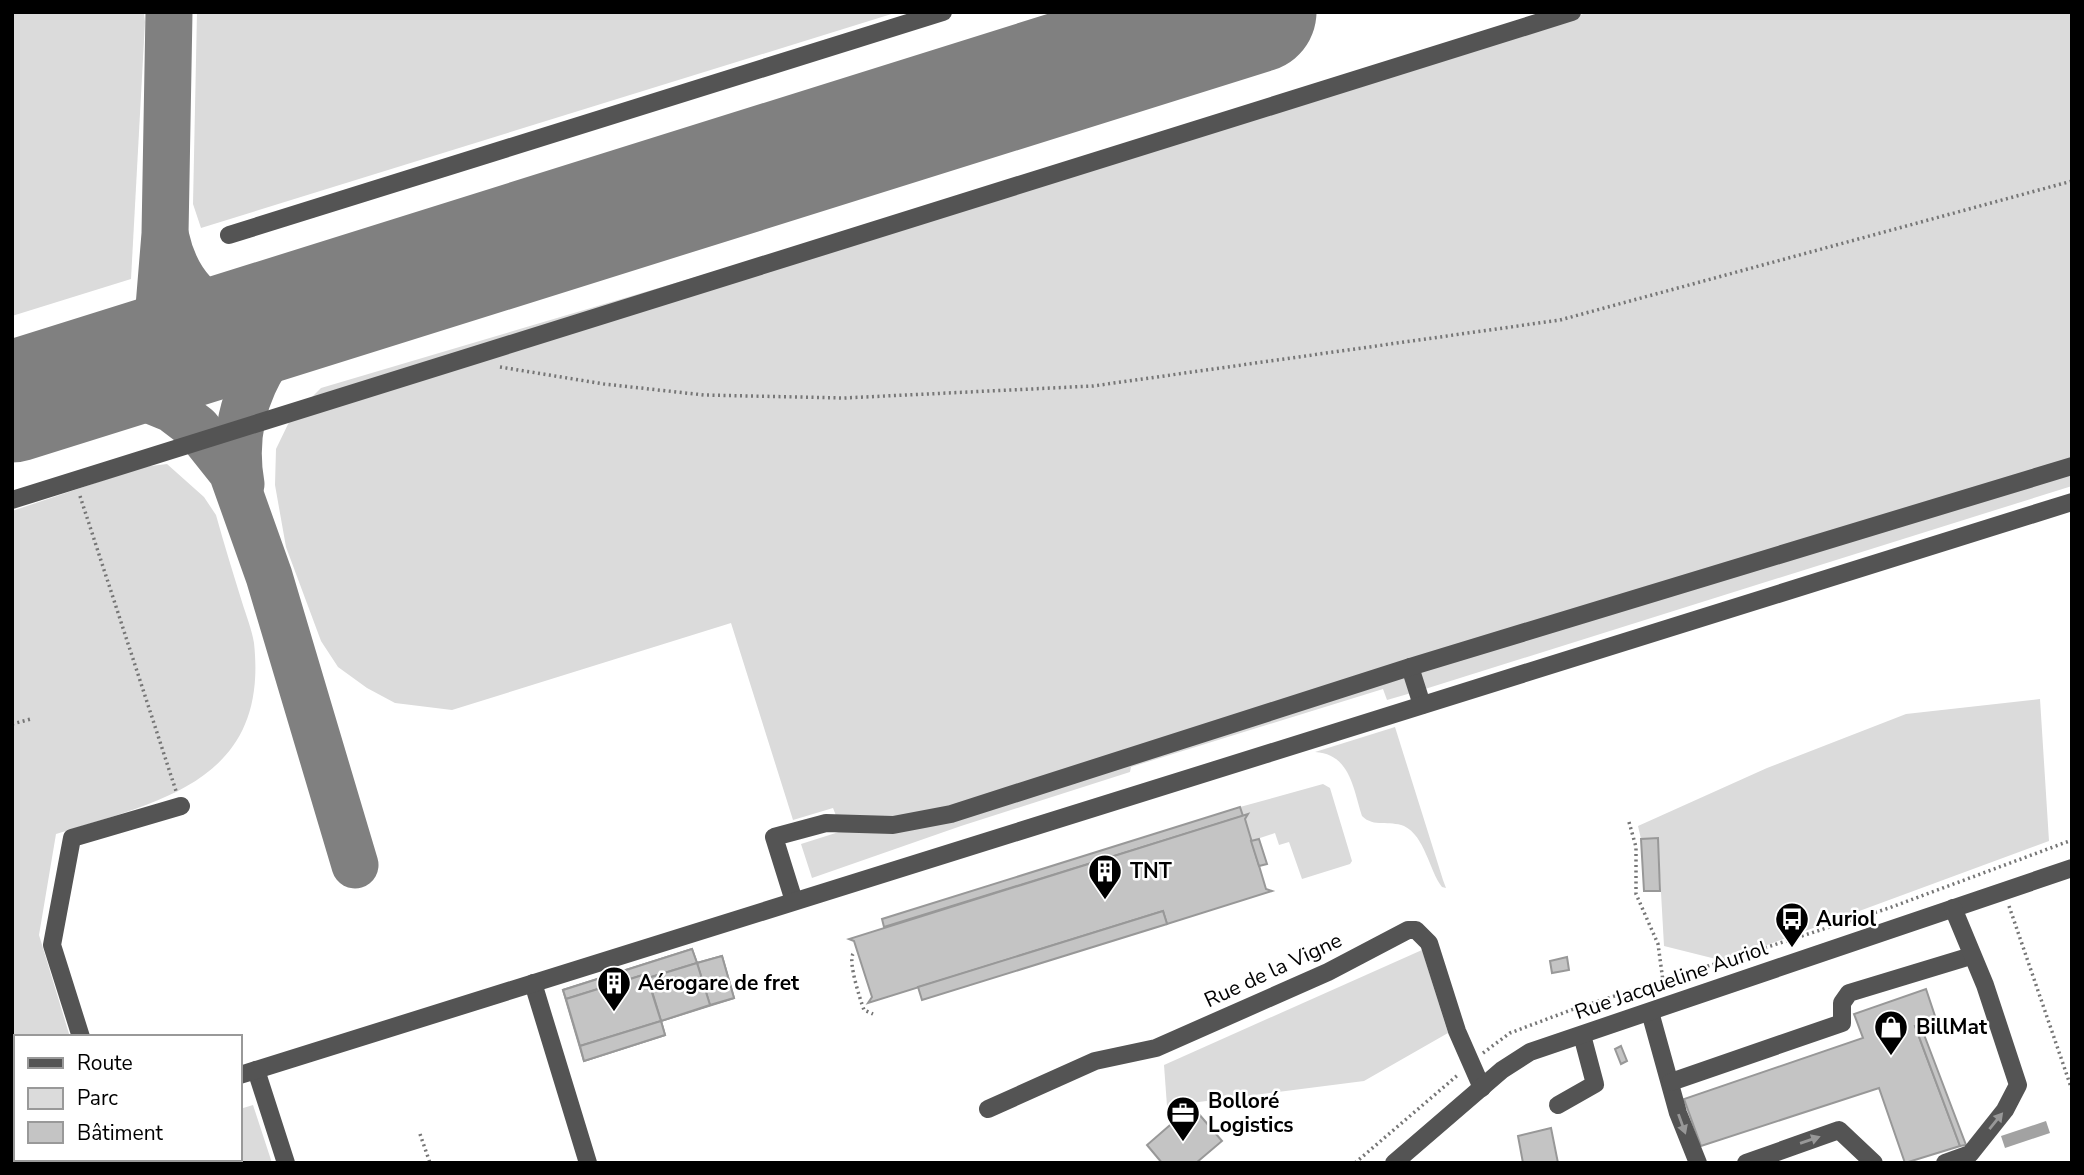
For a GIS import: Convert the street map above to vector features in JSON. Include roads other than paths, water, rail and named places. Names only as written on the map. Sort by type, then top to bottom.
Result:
[{"type":"street","points":[[229,235],[943,12]]},
{"type":"street","points":[[12,500],[1572,12]]},
{"type":"street","points":[[794,901],[774,837],[826,823],[893,825],[951,814],[1410,667],[2072,466]]},
{"type":"street","points":[[286,1163],[248,1072],[2072,502]]},
{"type":"street","points":[[1410,667],[1422,705]]},
{"type":"street","points":[[80,1035],[52,945],[72,838],[181,806]]},
{"type":"street","name":"Rue Jacqueline Auriol","points":[[1394,1163],[1509,1065],[1530,1052],[2072,868]]},
{"type":"street","points":[[1945,1163],[1970,1154],[2005,1110],[2018,1085],[1985,985],[1953,908]]},
{"type":"street","name":"Rue de la Vigne","points":[[988,1109],[1096,1061],[1156,1048],[1328,972],[1408,930],[1416,930],[1429,943],[1457,1031],[1482,1088]]},
{"type":"street","points":[[1671,1082],[1842,1023],[1842,1003],[1849,993],[1971,956]]},
{"type":"street","points":[[533,984],[587,1163]]},
{"type":"street","points":[[1650,1012],[1678,1113],[1698,1163]]},
{"type":"street","points":[[1558,1105],[1595,1084],[1582,1035]]},
{"type":"street","points":[[1746,1163],[1839,1130],[1874,1163]]},
{"type":"place","name":"TNT","points":[[1105,901]]},
{"type":"place","name":"Auriol","points":[[1792,949]]},
{"type":"place","name":"Aérogare de fret","points":[[614,1013]]},
{"type":"place","name":"BillMat","points":[[1891,1057]]},
{"type":"place","name":"Bolloré Logistics","points":[[1183,1143]]}]
